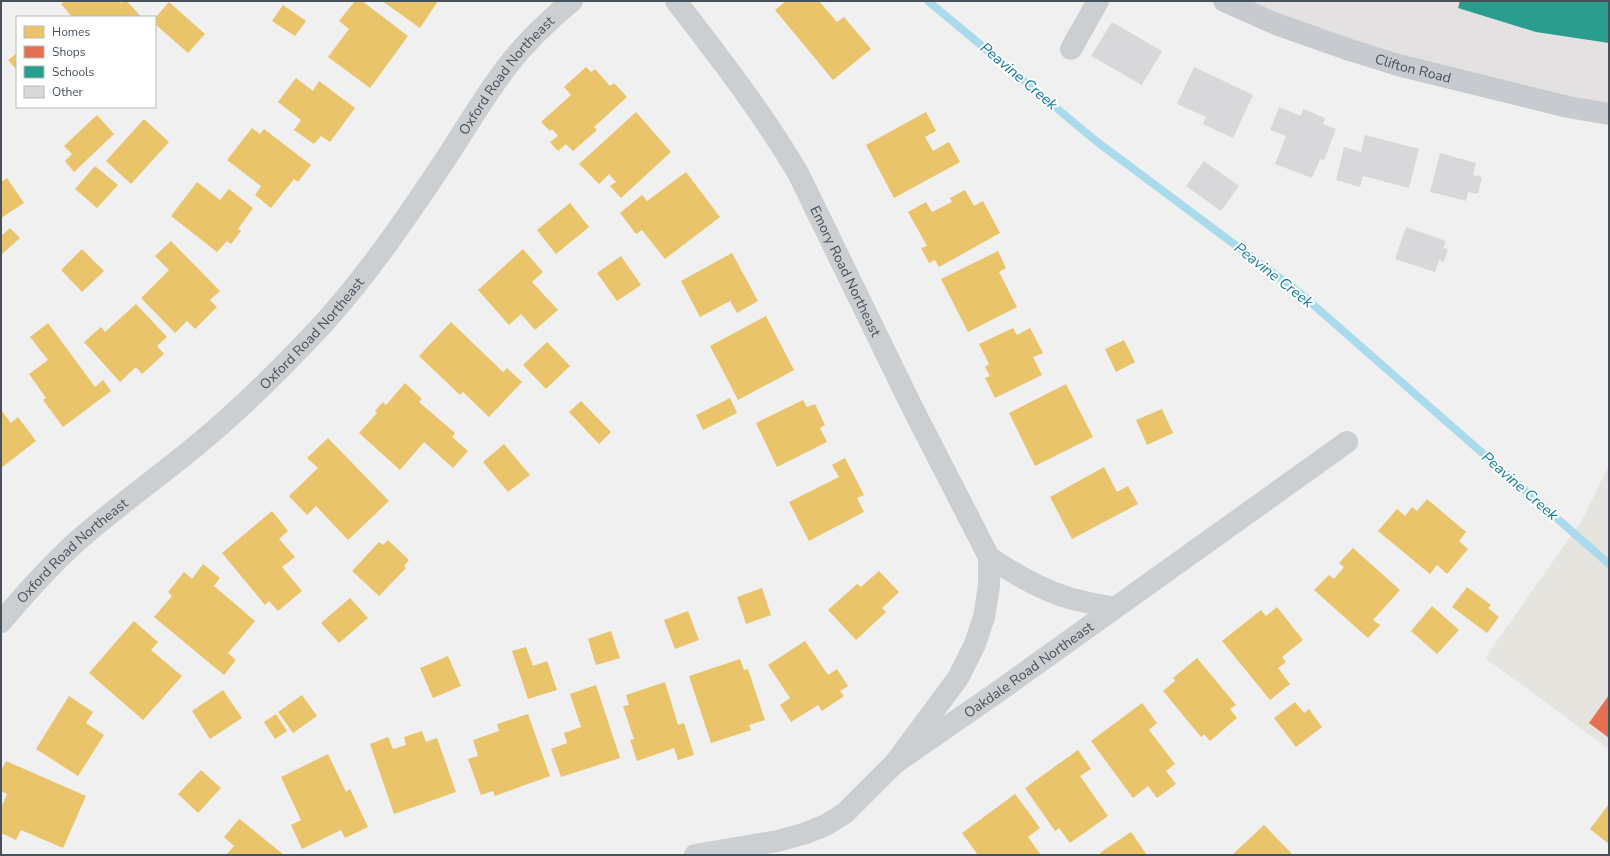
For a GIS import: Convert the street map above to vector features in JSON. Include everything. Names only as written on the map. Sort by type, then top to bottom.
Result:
[{"type":"main road","name":"Clifton Road","points":[[1398,65],[1568,107]]},
{"type":"street","name":"Oxford Road Northeast","points":[[1,622],[34,583],[74,545],[110,514],[197,445],[244,404],[324,323],[369,269],[410,213],[509,64],[530,39],[551,18],[572,1]]},
{"type":"street","name":"Emory Road Northeast","points":[[676,1],[756,107],[798,173],[912,407],[989,558],[989,586],[984,617],[975,644],[958,678],[896,763]]},
{"type":"street","points":[[1071,49],[1098,1]]},
{"type":"street","points":[[1224,1],[1276,24],[1398,65]]},
{"type":"street","points":[[1568,107],[1609,114]]},
{"type":"street","name":"Oakdale Road Northeast","points":[[695,855],[778,841],[806,833],[826,825],[845,813],[896,763],[1347,442]]},
{"type":"street","name":"Emory Road Northeast","points":[[989,558],[1013,574],[1068,598],[1114,608]]},
{"type":"shaded area","points":[[1224,1],[1609,1],[1609,114],[1568,107]]},
{"type":"shaded area","points":[[1609,465],[1609,749],[1485,658],[1582,520]]},
{"type":"building: Homes","points":[[65,1],[119,1],[121,3],[127,1],[140,16],[71,16],[61,4]]},
{"type":"building: Homes","points":[[355,1],[362,1],[408,36],[370,88],[328,57],[349,29],[339,21]]},
{"type":"building: Homes","points":[[382,1],[438,1],[420,28]]},
{"type":"building: Homes","points":[[786,1],[819,1],[837,22],[844,17],[871,49],[833,80],[775,10]]},
{"type":"building: Homes","points":[[169,2],[205,34],[188,53],[156,25],[156,17]]},
{"type":"building: Homes","points":[[283,5],[306,21],[295,36],[272,21]]},
{"type":"building: Homes","points":[[16,54],[16,69],[8,60]]},
{"type":"building: Homes","points":[[586,67],[591,72],[595,69],[610,86],[614,83],[627,97],[594,127],[597,130],[573,151],[566,144],[558,151],[550,142],[558,136],[552,129],[550,131],[541,122],[571,95],[564,87]]},
{"type":"building: Homes","points":[[296,78],[313,91],[319,81],[355,108],[330,142],[321,136],[314,144],[294,130],[301,120],[278,102]]},
{"type":"building: Homes","points":[[636,112],[671,152],[621,198],[610,186],[616,182],[609,174],[599,184],[579,164]]},
{"type":"building: Homes","points":[[926,112],[936,131],[925,137],[933,151],[949,142],[960,162],[894,198],[866,145]]},
{"type":"building: Homes","points":[[97,115],[114,134],[74,172],[65,161],[72,154],[64,146]]},
{"type":"building: Homes","points":[[144,119],[169,142],[131,184],[106,161]]},
{"type":"building: Homes","points":[[252,128],[260,134],[264,129],[311,165],[298,182],[294,179],[271,208],[255,195],[261,186],[227,160]]},
{"type":"building: Homes","points":[[95,166],[118,185],[97,208],[75,189]]},
{"type":"building: Homes","points":[[686,172],[720,217],[665,259],[642,230],[636,234],[620,213],[642,195],[647,201]]},
{"type":"building: Homes","points":[[7,178],[24,203],[1,218],[1,182]]},
{"type":"building: Homes","points":[[197,182],[220,200],[229,189],[253,208],[238,229],[241,231],[231,244],[227,241],[217,252],[171,216]]},
{"type":"building: Homes","points":[[965,190],[974,206],[983,201],[1000,233],[939,267],[935,260],[929,263],[921,248],[927,246],[908,212],[926,202],[932,212],[952,202],[950,198]]},
{"type":"building: Homes","points":[[570,203],[589,227],[556,254],[537,230]]},
{"type":"building: Homes","points":[[10,228],[20,238],[1,255],[1,236]]},
{"type":"building: Homes","points":[[171,241],[220,291],[210,300],[217,307],[195,329],[187,321],[175,333],[141,298],[169,270],[155,256]]},
{"type":"building: Homes","points":[[82,249],[104,271],[82,292],[61,270]]},
{"type":"building: Homes","points":[[523,249],[543,272],[532,282],[558,310],[535,330],[521,314],[509,325],[478,290]]},
{"type":"building: Homes","points":[[998,251],[1006,268],[999,272],[1017,307],[968,332],[941,279]]},
{"type":"building: Homes","points":[[732,253],[758,301],[737,313],[730,301],[700,317],[681,281]]},
{"type":"building: Homes","points":[[621,256],[641,285],[617,301],[597,273]]},
{"type":"building: Homes","points":[[136,304],[167,337],[157,346],[164,354],[142,374],[136,367],[120,382],[84,342],[101,327],[105,332]]},
{"type":"building: Homes","points":[[766,316],[794,370],[738,400],[710,346]]},
{"type":"building: Homes","points":[[451,322],[503,372],[507,368],[522,382],[489,417],[463,392],[460,395],[419,356]]},
{"type":"building: Homes","points":[[48,323],[95,387],[103,380],[111,391],[63,427],[43,400],[46,398],[29,374],[48,360],[30,337]]},
{"type":"building: Homes","points":[[1013,328],[1017,335],[1030,328],[1043,353],[1033,357],[1042,375],[995,398],[985,378],[990,376],[985,367],[989,364],[979,344]]},
{"type":"building: Homes","points":[[1124,340],[1135,362],[1116,372],[1105,349]]},
{"type":"building: Homes","points":[[547,342],[570,366],[546,389],[523,365]]},
{"type":"building: Homes","points":[[405,383],[422,399],[419,402],[455,433],[452,437],[468,451],[453,468],[424,442],[400,470],[359,433],[377,413],[375,411],[383,402],[386,405]]},
{"type":"building: Homes","points":[[1066,384],[1093,437],[1035,466],[1009,413]]},
{"type":"building: Homes","points":[[730,398],[737,413],[703,430],[696,415]]},
{"type":"building: Homes","points":[[803,400],[807,407],[815,404],[825,425],[820,428],[827,442],[777,467],[756,423]]},
{"type":"building: Homes","points":[[581,401],[611,432],[599,444],[569,412]]},
{"type":"building: Homes","points":[[1162,409],[1173,433],[1147,445],[1136,420]]},
{"type":"building: Homes","points":[[1,410],[11,423],[18,417],[36,441],[1,468]]},
{"type":"building: Homes","points":[[328,438],[389,501],[348,540],[316,506],[307,515],[289,496],[318,468],[307,458]]},
{"type":"building: Homes","points":[[504,444],[530,475],[508,492],[483,462]]},
{"type":"building: Homes","points":[[845,458],[864,495],[857,498],[864,512],[809,541],[789,502],[839,477],[832,465]]},
{"type":"building: Homes","points":[[1104,467],[1117,492],[1128,486],[1138,504],[1072,539],[1050,497]]},
{"type":"building: Homes","points":[[1427,499],[1466,532],[1459,541],[1468,549],[1447,574],[1437,565],[1430,574],[1378,531],[1397,509],[1405,516],[1412,507],[1417,511]]},
{"type":"building: Homes","points":[[272,511],[288,531],[279,539],[295,557],[282,567],[302,591],[278,611],[269,601],[265,605],[222,553]]},
{"type":"building: Homes","points":[[388,540],[409,560],[404,566],[406,568],[379,596],[352,571],[379,542],[383,545]]},
{"type":"building: Homes","points":[[1353,548],[1400,590],[1373,620],[1380,625],[1368,638],[1314,590],[1329,575],[1334,579],[1344,567],[1339,563]]},
{"type":"building: Homes","points":[[203,564],[220,578],[214,586],[255,621],[228,653],[236,660],[224,675],[154,617],[172,596],[168,592],[184,572],[192,579]]},
{"type":"building: Homes","points":[[879,571],[899,592],[882,608],[886,612],[856,640],[828,610],[857,584],[861,587]]},
{"type":"building: Homes","points":[[1467,587],[1491,605],[1488,608],[1499,617],[1487,633],[1452,607]]},
{"type":"building: Homes","points":[[762,588],[771,615],[746,624],[737,597]]},
{"type":"building: Homes","points":[[350,598],[368,618],[339,643],[321,623]]},
{"type":"building: Homes","points":[[1432,606],[1459,630],[1437,654],[1411,631]]},
{"type":"building: Homes","points":[[1277,607],[1303,640],[1282,657],[1286,662],[1278,668],[1290,684],[1270,700],[1222,641],[1261,610],[1266,616]]},
{"type":"building: Homes","points":[[688,611],[699,640],[675,649],[664,620]]},
{"type":"building: Homes","points":[[134,621],[158,642],[151,650],[182,676],[143,720],[89,673]]},
{"type":"building: Homes","points":[[611,631],[620,658],[596,665],[588,639]]},
{"type":"building: Homes","points":[[805,641],[828,675],[837,669],[848,686],[840,691],[844,696],[822,711],[818,705],[791,722],[780,705],[790,698],[768,665]]},
{"type":"building: Homes","points":[[526,647],[533,666],[547,661],[557,690],[528,699],[512,651]]},
{"type":"building: Homes","points":[[448,656],[461,686],[433,698],[420,668]]},
{"type":"building: Homes","points":[[1197,658],[1236,705],[1230,709],[1237,718],[1210,741],[1204,734],[1201,737],[1163,691],[1175,681],[1173,678]]},
{"type":"building: Homes","points":[[740,659],[744,670],[748,669],[765,720],[749,725],[751,730],[711,743],[689,676]]},
{"type":"building: Homes","points":[[665,682],[678,725],[684,723],[694,755],[678,760],[674,748],[637,761],[630,740],[634,739],[623,706],[629,705],[626,695]]},
{"type":"building: Homes","points":[[596,685],[620,758],[561,777],[551,749],[567,743],[564,733],[581,727],[570,694]]},
{"type":"building: Homes","points":[[223,690],[242,718],[210,739],[192,711]]},
{"type":"building: Homes","points":[[302,695],[317,716],[293,733],[278,712]]},
{"type":"building: Homes","points":[[69,696],[93,712],[86,723],[104,735],[78,776],[36,749]]},
{"type":"building: Homes","points":[[1295,702],[1304,713],[1309,709],[1322,727],[1296,747],[1274,718]]},
{"type":"building: Homes","points":[[1142,703],[1157,723],[1149,730],[1175,764],[1166,771],[1176,784],[1157,798],[1148,786],[1133,798],[1091,741]]},
{"type":"building: Homes","points":[[276,714],[287,731],[275,739],[264,722]]},
{"type":"building: Homes","points":[[528,714],[550,776],[495,796],[493,791],[481,795],[468,759],[478,756],[473,740],[499,731],[497,724]]},
{"type":"building: Homes","points":[[422,731],[426,742],[437,738],[456,792],[394,814],[370,744],[388,737],[393,749],[406,745],[404,737]]},
{"type":"building: Homes","points":[[1078,750],[1091,769],[1080,776],[1108,816],[1070,843],[1059,828],[1055,831],[1025,788]]},
{"type":"building: Homes","points":[[328,754],[346,792],[350,789],[368,827],[345,838],[341,830],[302,849],[291,825],[301,820],[281,777]]},
{"type":"building: Homes","points":[[6,761],[86,796],[63,848],[21,830],[16,840],[1,833],[1,808],[7,794],[1,791],[1,771]]},
{"type":"building: Homes","points":[[201,770],[221,788],[198,813],[178,794]]},
{"type":"building: Homes","points":[[1015,794],[1040,828],[1028,837],[1041,855],[978,855],[962,833]]},
{"type":"building: Homes","points":[[1609,804],[1609,844],[1590,829]]},
{"type":"building: Homes","points":[[239,819],[284,855],[226,855],[234,846],[224,837]]},
{"type":"building: Homes","points":[[1264,825],[1293,855],[1232,855]]},
{"type":"building: Homes","points":[[1131,832],[1147,855],[1098,855],[1104,850]]},
{"type":"building: Shops","points":[[1609,695],[1609,738],[1589,723]]},
{"type":"building: Schools","points":[[1460,1],[1609,1],[1609,43],[1536,32],[1458,8]]},
{"type":"building: Other","points":[[1112,22],[1162,51],[1142,85],[1091,56]]},
{"type":"building: Other","points":[[1194,67],[1253,95],[1233,138],[1203,124],[1206,117],[1177,104]]},
{"type":"building: Other","points":[[1279,107],[1301,116],[1303,109],[1325,118],[1323,124],[1336,129],[1324,160],[1320,159],[1312,178],[1275,164],[1286,136],[1270,130]]},
{"type":"building: Other","points":[[1365,135],[1419,149],[1409,188],[1363,176],[1360,187],[1336,180],[1344,147],[1361,152]]},
{"type":"building: Other","points":[[1440,153],[1476,163],[1473,175],[1482,177],[1478,194],[1468,192],[1466,201],[1430,192]]},
{"type":"building: Other","points":[[1204,161],[1239,186],[1221,211],[1186,186]]},
{"type":"building: Other","points":[[1406,227],[1446,241],[1443,248],[1448,249],[1444,262],[1439,260],[1435,272],[1395,259]]},
{"type":"waterway","name":"Peavine Creek","points":[[928,1],[1096,141],[1301,294],[1609,564]]}]
